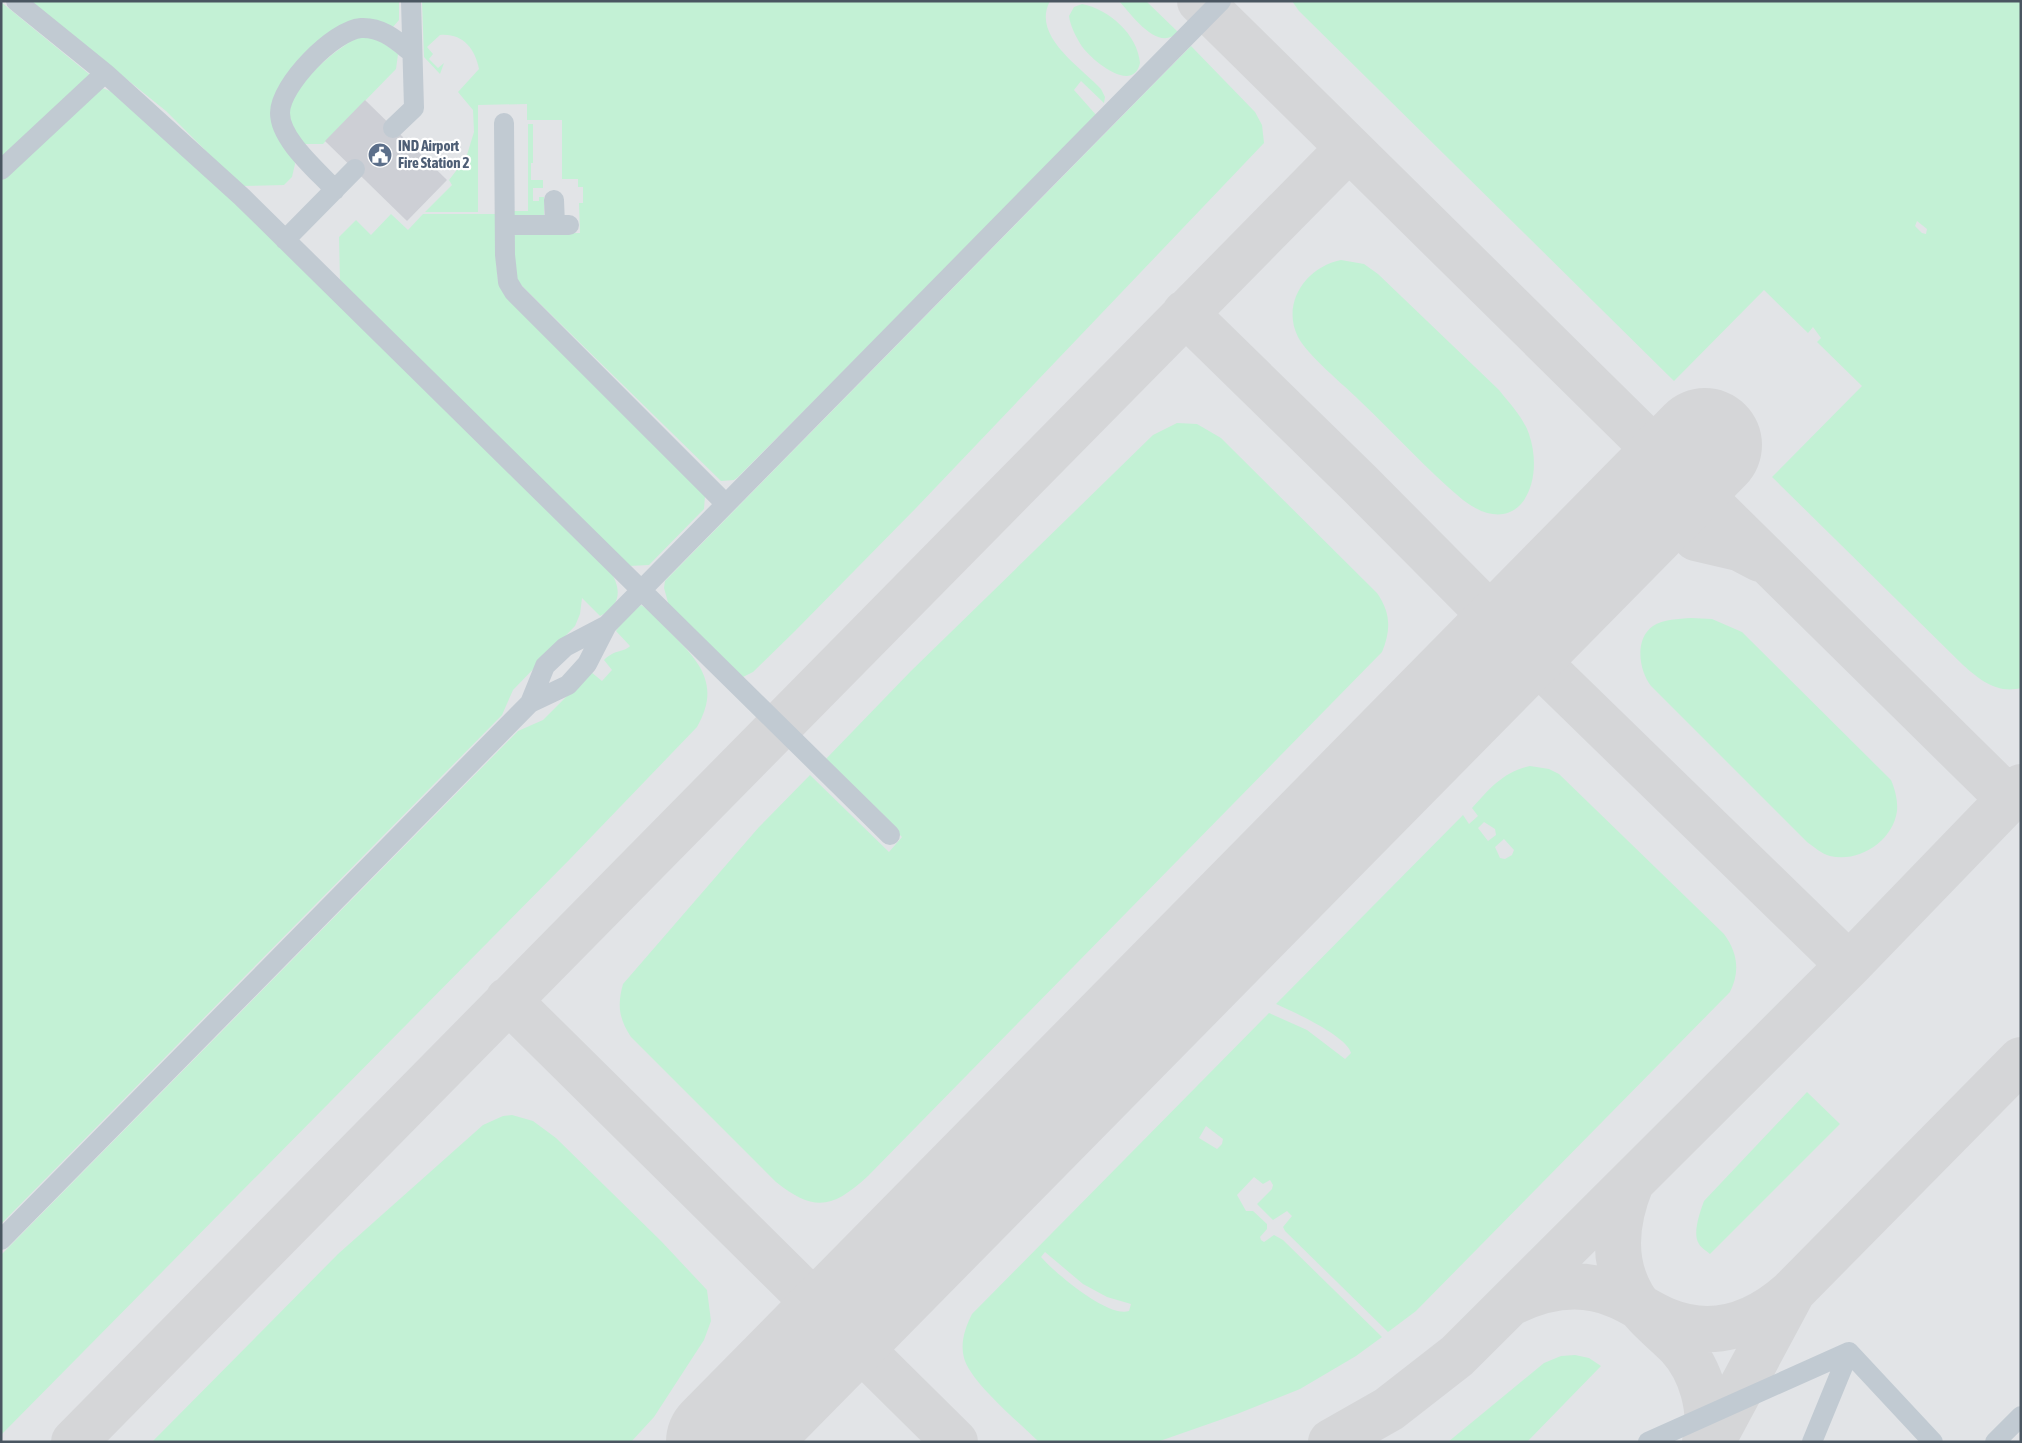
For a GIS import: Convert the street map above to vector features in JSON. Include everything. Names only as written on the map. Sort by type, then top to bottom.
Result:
[{"type":"lane","points":[[16,1],[105,73],[286,240],[890,835]]},
{"type":"lane","points":[[394,128],[414,108],[411,1]]},
{"type":"lane","points":[[530,703],[544,666],[565,647],[607,625],[1221,1]]},
{"type":"lane","points":[[335,190],[293,144],[284,129],[280,113],[284,96],[292,81],[332,41],[345,33],[360,28],[376,29],[391,35],[411,52]]},
{"type":"lane","points":[[1,170],[105,73]]},
{"type":"lane","points":[[504,123],[506,270],[508,282],[514,292],[726,504]]},
{"type":"lane","points":[[286,240],[355,169]]},
{"type":"lane","points":[[506,226],[562,225],[554,200]]},
{"type":"lane","points":[[1,1240],[530,703],[568,685],[587,664],[607,625]]},
{"type":"lane","points":[[1648,1442],[1849,1352]]},
{"type":"lane","points":[[1812,1442],[1849,1352]]},
{"type":"lane","points":[[1849,1352],[1933,1442]]},
{"type":"lane","points":[[1995,1442],[2021,1416]]},
{"type":"shaded area","points":[[1,1],[2021,1],[2021,1442],[1,1442]]},
{"type":"green space","points":[[30,1],[399,1],[399,20],[393,27],[383,23],[286,79],[295,164],[292,177],[284,185],[241,186],[166,111]]},
{"type":"green space","points":[[422,1],[1050,1],[1046,14],[1047,26],[1053,38],[1071,61],[1101,89],[1105,97],[1104,103],[1081,81],[1074,90],[1097,116],[738,477],[734,480],[721,481],[519,283],[515,274],[514,236],[517,234],[580,233],[579,203],[583,203],[583,187],[578,187],[578,179],[562,179],[562,120],[527,120],[527,104],[478,105],[478,212],[425,212],[452,185],[449,180],[466,158],[474,132],[473,110],[458,92],[479,69],[471,48],[461,39],[448,35],[440,35],[427,47],[433,54],[429,59],[438,68],[444,63],[440,74],[424,57]]},
{"type":"green space","points":[[1119,1],[1146,1],[1178,32],[1170,37],[1162,38],[1154,35],[1146,30]]},
{"type":"green space","points":[[1292,1],[2021,1],[2021,688],[2004,689],[1997,687],[1969,671],[1772,477],[1862,386],[1817,342],[1821,338],[1813,327],[1808,333],[1764,290],[1674,381],[1299,11]],"holes":[[[1917,221],[1927,229],[1926,234],[1922,233],[1915,226]]]},
{"type":"green space","points":[[1,2],[89,74],[89,80],[1,166]]},
{"type":"green space","points":[[1082,4],[1102,11],[1112,17],[1128,33],[1138,53],[1140,63],[1136,72],[1129,76],[1111,71],[1093,58],[1081,45],[1075,35],[1069,16],[1074,7]]},
{"type":"green space","points":[[359,37],[375,37],[398,54],[396,69],[323,144],[305,144],[292,131],[289,116],[293,100],[303,84],[316,69]]},
{"type":"green space","points":[[1191,46],[1255,112],[1262,125],[1264,143],[916,508],[795,631],[753,672],[743,677],[669,606],[664,588],[665,581]]},
{"type":"green space","points":[[99,87],[113,92],[183,151],[610,571],[618,591],[616,602],[607,612],[600,616],[582,598],[580,614],[575,626],[513,690],[502,715],[1,1224],[1,176]]},
{"type":"green space","points":[[528,124],[533,124],[531,180],[543,180],[543,188],[533,188],[533,201],[539,201],[539,197],[544,197],[544,218],[514,216],[514,211],[528,211]]},
{"type":"green space","points":[[391,214],[408,230],[423,214],[496,214],[498,281],[705,496],[704,509],[649,565],[629,566],[340,280],[339,237],[356,220],[371,235]]},
{"type":"green space","points":[[1341,260],[1364,264],[1378,274],[1499,390],[1520,416],[1529,434],[1534,471],[1530,488],[1523,502],[1513,511],[1499,514],[1482,511],[1463,500],[1326,370],[1303,345],[1294,324],[1293,312],[1300,288],[1317,270]]},
{"type":"green space","points":[[1177,423],[1197,424],[1221,438],[1377,593],[1382,600],[1388,622],[1387,636],[1382,652],[868,1176],[856,1187],[834,1200],[824,1203],[802,1199],[776,1182],[631,1037],[620,1012],[623,984],[759,827],[810,775],[889,852],[902,837],[824,761],[911,671],[1153,435]]},
{"type":"green space","points":[[641,605],[653,614],[681,643],[698,664],[704,675],[707,686],[707,699],[704,712],[697,727],[571,858],[1,1435],[1,1255],[518,731],[543,720],[591,672],[602,681],[612,670],[604,660],[608,656],[630,646],[616,631],[624,620]]},
{"type":"green space","points":[[1691,618],[1712,619],[1742,632],[1891,780],[1896,795],[1897,811],[1889,832],[1882,840],[1863,853],[1852,856],[1830,856],[1818,850],[1807,842],[1651,686],[1641,664],[1640,655],[1643,639],[1647,632],[1661,622]]},
{"type":"green space","points":[[1530,766],[1549,769],[1559,774],[1724,934],[1735,955],[1736,963],[1735,977],[1730,992],[1416,1311],[1388,1332],[1285,1231],[1283,1227],[1292,1216],[1287,1211],[1273,1220],[1257,1204],[1272,1189],[1273,1185],[1270,1180],[1263,1184],[1254,1177],[1237,1195],[1246,1211],[1253,1211],[1267,1224],[1267,1229],[1260,1237],[1261,1240],[1264,1242],[1274,1235],[1283,1240],[1382,1337],[1356,1356],[1300,1389],[1237,1414],[1157,1442],[1039,1442],[986,1391],[968,1368],[964,1358],[963,1341],[965,1330],[972,1314],[1269,1013],[1307,1030],[1345,1059],[1351,1053],[1340,1039],[1318,1025],[1276,1004],[1463,815],[1469,824],[1478,816],[1472,808],[1491,788],[1505,776]],"holes":[[[1484,822],[1495,829],[1496,835],[1488,841],[1478,828]],[[1504,839],[1514,850],[1512,855],[1505,859],[1500,858],[1495,847]],[[1206,1126],[1223,1139],[1222,1144],[1217,1149],[1199,1138]],[[1045,1252],[1083,1284],[1107,1297],[1131,1304],[1129,1311],[1108,1308],[1082,1293],[1041,1257]]]},
{"type":"green space","points":[[1807,1092],[1840,1124],[1710,1254],[1700,1246],[1696,1235],[1697,1223],[1704,1201]]},
{"type":"green space","points":[[512,1115],[533,1121],[556,1138],[661,1241],[707,1290],[711,1321],[704,1340],[654,1417],[631,1442],[152,1442],[338,1254],[483,1125],[503,1116]]},
{"type":"green space","points":[[1575,1355],[1589,1358],[1601,1366],[1527,1442],[1448,1442],[1544,1363],[1561,1356]]},
{"type":"building","name":"IND Airport Fire Station 2","points":[[365,100],[447,180],[407,221],[325,141]]},
{"type":"taxiway","points":[[1200,1],[2009,799]]},
{"type":"taxiway","points":[[74,1442],[1348,149]]},
{"type":"taxiway","points":[[1185,313],[1359,483],[1515,640],[1849,965]]},
{"type":"taxiway","points":[[1696,538],[1739,548],[1760,559]]},
{"type":"taxiway","points":[[1331,1442],[1389,1409],[1457,1356],[1849,965],[2021,787]]},
{"type":"taxiway","points":[[508,1000],[955,1442]]},
{"type":"taxiway","points":[[1712,1442],[1793,1291],[2021,1060]]},
{"type":"taxiway","points":[[1631,1183],[1619,1226],[1618,1254],[1621,1268],[1632,1296],[1647,1316],[1679,1346],[1699,1378],[1706,1404],[1707,1430],[1705,1442]]},
{"type":"taxiway","points":[[1513,1302],[1538,1292],[1577,1286],[1603,1290],[1623,1298],[1667,1321],[1684,1327],[1718,1329],[1734,1326],[1749,1320],[1778,1304],[1791,1293]]},
{"type":"runway","points":[[723,1442],[1705,445]]},
{"type":"place","name":"IND Airport Fire Station 2","points":[[380,155]]}]
